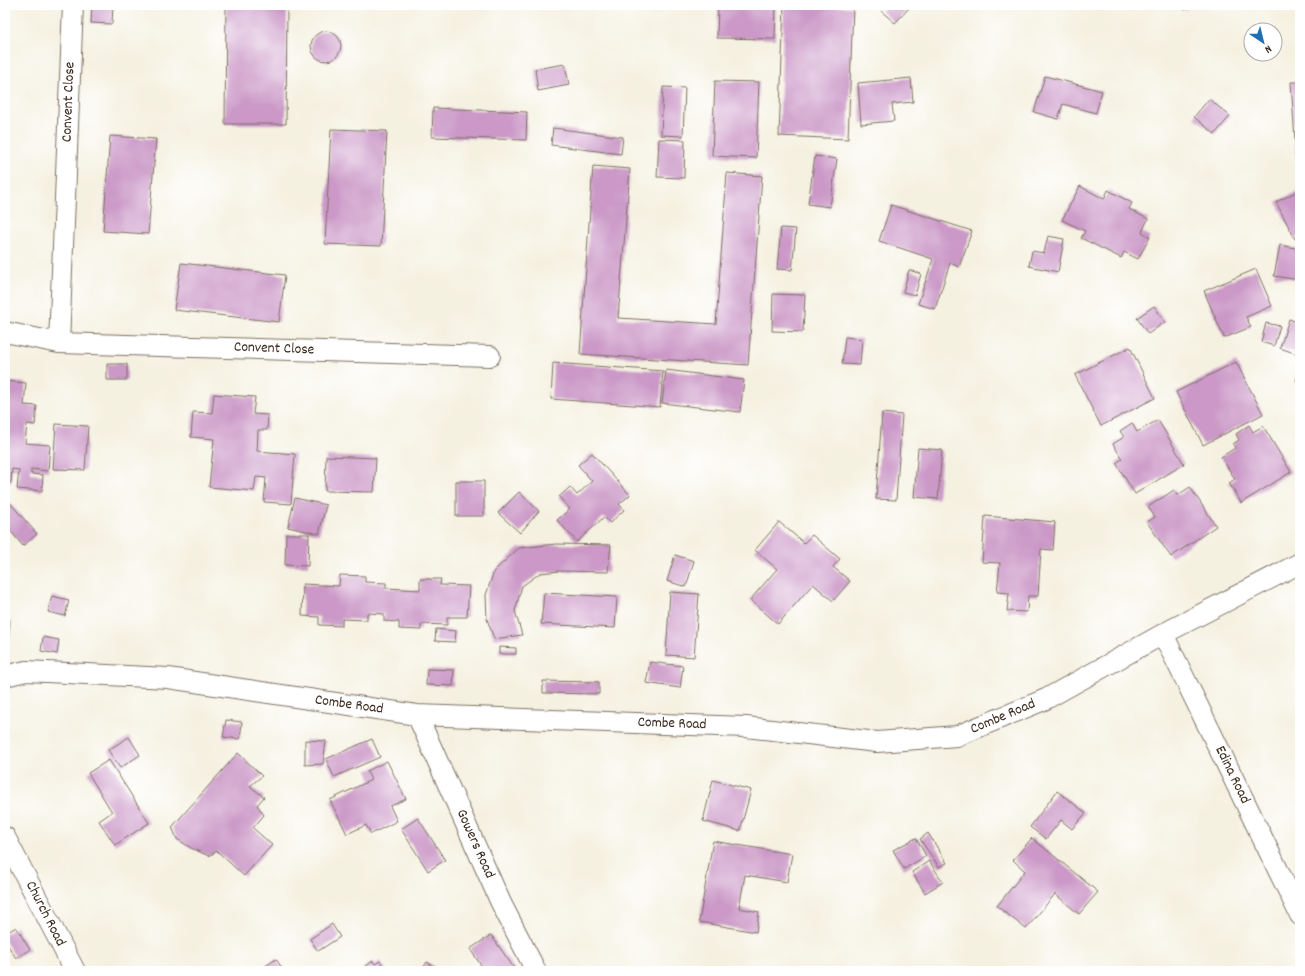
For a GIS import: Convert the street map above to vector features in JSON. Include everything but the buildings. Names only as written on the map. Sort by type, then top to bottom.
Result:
[{"type":"street","name":"Convent Close","points":[[59,343],[73,5]]},
{"type":"street","name":"Convent Close","points":[[5,332],[59,343],[490,356]]},
{"type":"street","name":"Combe Road","points":[[5,676],[26,671],[168,678],[417,715],[746,727],[877,742],[957,736],[1046,699],[1163,634],[1300,563]]},
{"type":"street","name":"Edina Road","points":[[1163,634],[1300,915]]},
{"type":"street","name":"Gowers Road","points":[[417,715],[501,903],[536,971]]},
{"type":"street","name":"Church Road","points":[[5,837],[75,971]]}]
